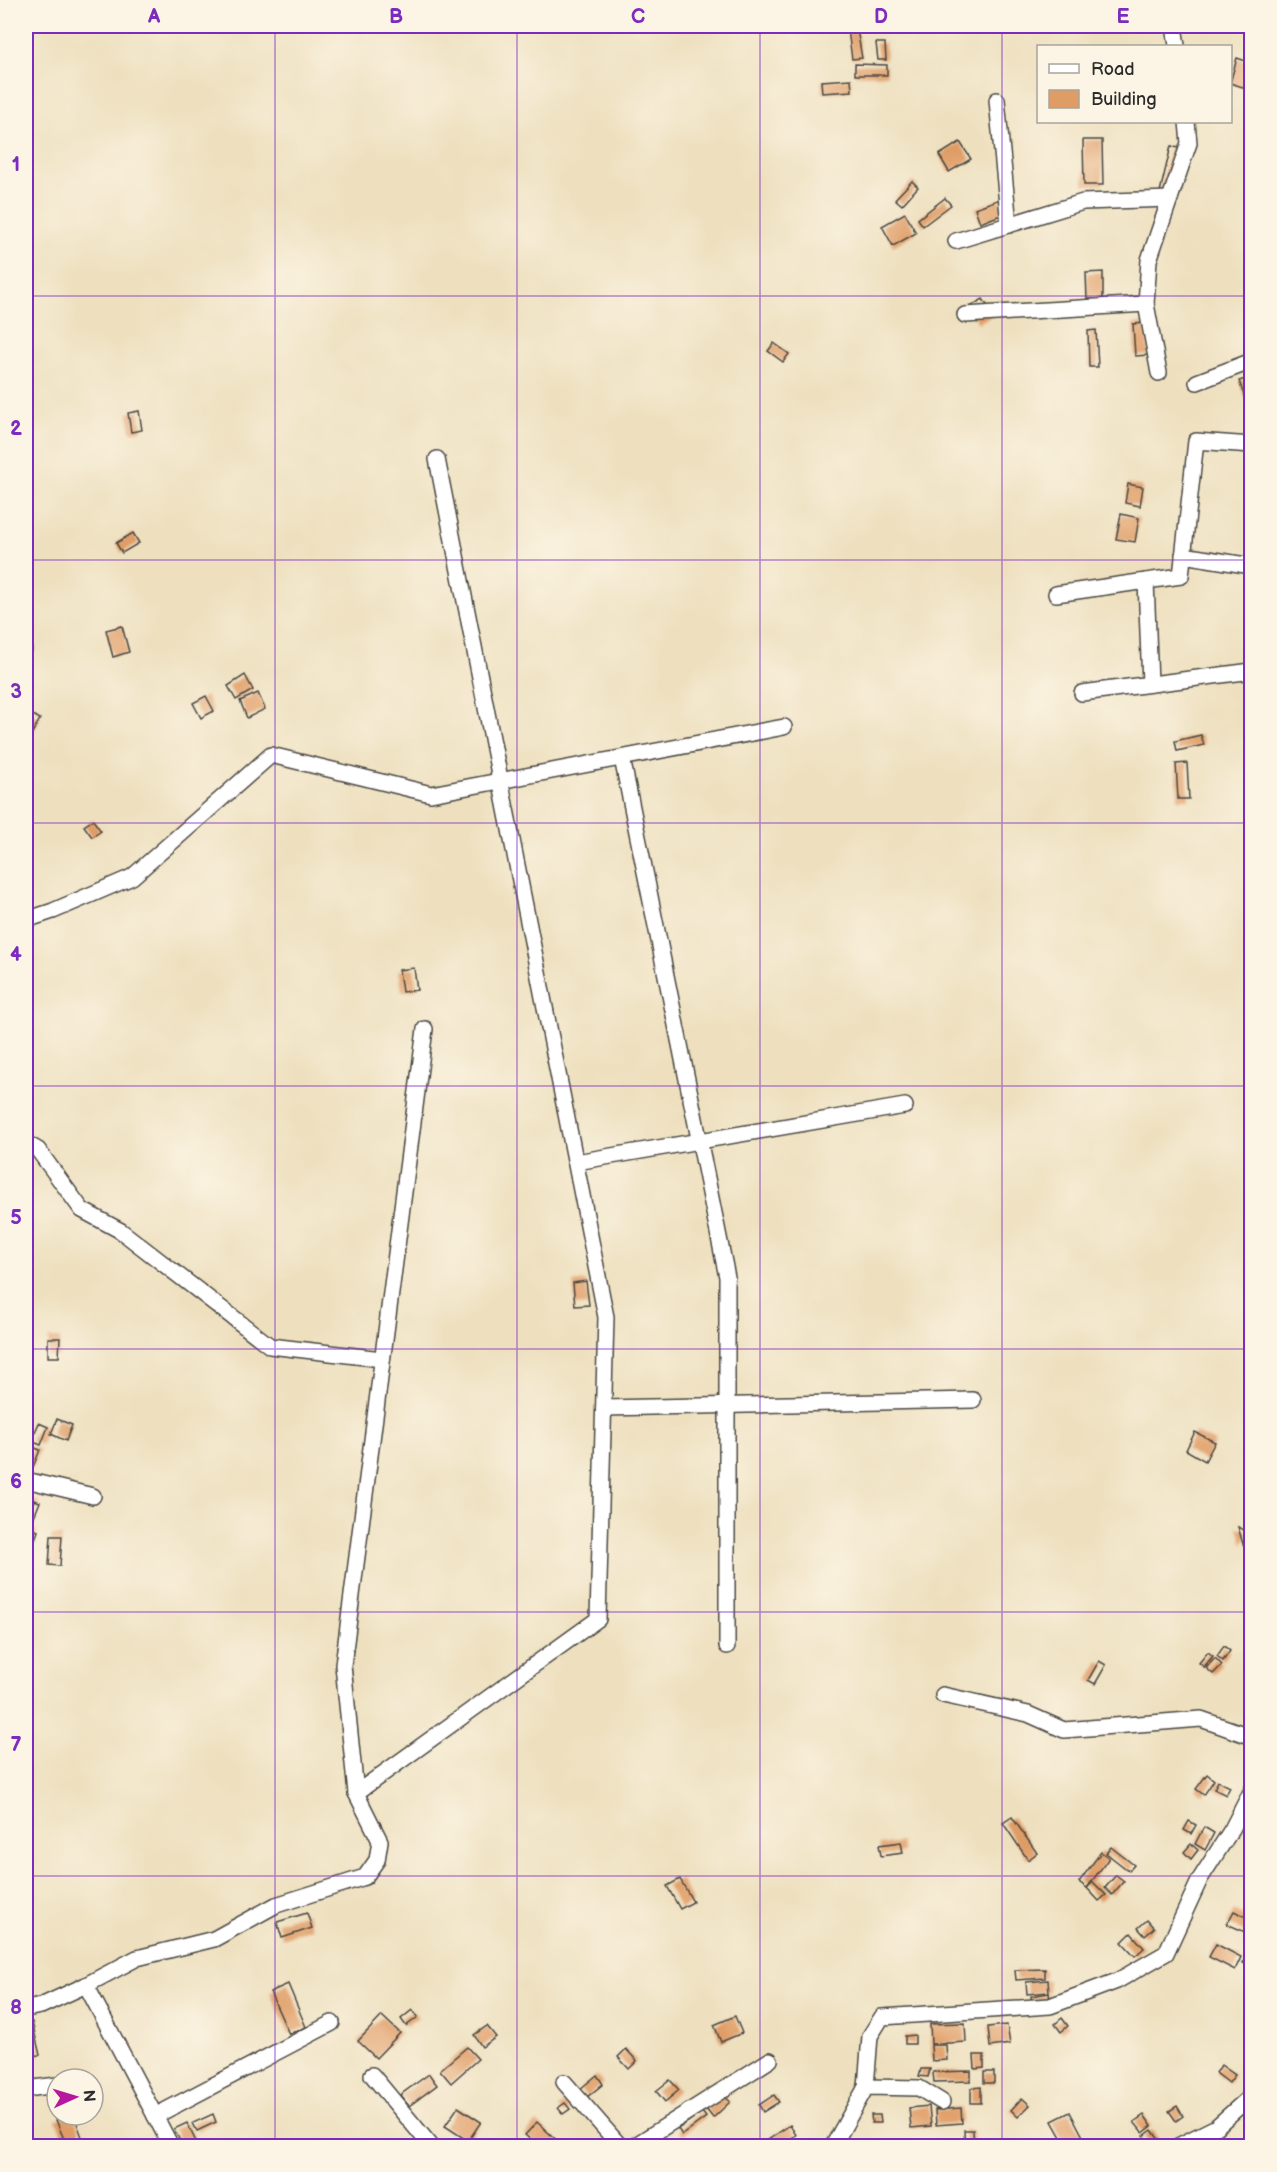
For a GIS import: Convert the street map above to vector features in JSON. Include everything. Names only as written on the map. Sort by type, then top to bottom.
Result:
[{"type":"street","points":[[1174,26],[1177,45]]},
{"type":"street","points":[[997,100],[1009,225]]},
{"type":"street","points":[[1159,373],[1146,304],[1149,260],[1190,143],[1187,123]]},
{"type":"street","points":[[956,241],[1083,202],[1170,199]]},
{"type":"street","points":[[965,315],[1146,304]]},
{"type":"street","points":[[1197,382],[1251,361]]},
{"type":"street","points":[[1056,594],[1181,576],[1196,441],[1251,445]]},
{"type":"street","points":[[356,1793],[598,1619],[606,1317],[437,459]]},
{"type":"street","points":[[1183,555],[1251,566]]},
{"type":"street","points":[[1146,581],[1150,684]]},
{"type":"street","points":[[1082,693],[1251,671]]},
{"type":"street","points":[[26,920],[53,911],[132,877],[271,755],[431,794],[784,727]]},
{"type":"street","points":[[622,758],[727,1276],[727,1646]]},
{"type":"street","points":[[26,2009],[40,2006],[86,1985],[137,1958],[214,1939],[276,1905],[365,1877],[377,1860],[380,1841],[356,1793],[343,1665],[425,1029]]},
{"type":"street","points":[[576,1162],[905,1106]]},
{"type":"street","points":[[26,1143],[38,1150],[82,1210],[121,1231],[270,1346],[382,1359]]},
{"type":"street","points":[[604,1408],[974,1400]]},
{"type":"street","points":[[26,1480],[93,1496]]},
{"type":"street","points":[[943,1695],[1028,1714],[1064,1730],[1201,1719],[1251,1737]]},
{"type":"street","points":[[833,2146],[866,2087],[870,2036],[882,2017],[1050,2006],[1117,1981],[1166,1953],[1200,1880],[1232,1829],[1251,1790]]},
{"type":"street","points":[[86,1985],[171,2146]]},
{"type":"street","points":[[155,2116],[332,2023]]},
{"type":"street","points":[[634,2146],[770,2060]]},
{"type":"street","points":[[372,2075],[431,2146]]},
{"type":"street","points":[[564,2082],[620,2146]]},
{"type":"street","points":[[26,2090],[45,2087]]},
{"type":"street","points":[[866,2087],[919,2088],[942,2102]]},
{"type":"street","points":[[1178,2146],[1216,2127],[1251,2095]]},
{"type":"building","points":[[857,29],[862,58],[852,59],[848,30]]},
{"type":"building","points":[[876,43],[885,43],[886,60],[878,60]]},
{"type":"building","points":[[1237,58],[1252,63],[1252,79],[1249,89],[1232,84]]},
{"type":"building","points":[[855,64],[887,65],[887,75],[855,75]]},
{"type":"building","points":[[851,79],[852,91],[822,93],[821,81]]},
{"type":"building","points":[[1083,140],[1102,140],[1103,185],[1084,185]]},
{"type":"building","points":[[960,142],[971,159],[949,172],[939,155]]},
{"type":"building","points":[[1171,146],[1182,149],[1171,195],[1160,192]]},
{"type":"building","points":[[912,181],[918,187],[902,205],[895,199]]},
{"type":"building","points":[[945,198],[951,205],[923,226],[918,219]]},
{"type":"building","points":[[1000,199],[1006,213],[980,223],[975,208]]},
{"type":"building","points":[[905,213],[916,233],[893,246],[882,226]]},
{"type":"building","points":[[1103,272],[1103,299],[1087,299],[1086,273]]},
{"type":"building","points":[[983,299],[993,315],[978,323],[969,307]]},
{"type":"building","points":[[1146,323],[1149,355],[1135,356],[1133,324]]},
{"type":"building","points":[[1096,330],[1098,367],[1089,367],[1088,331]]},
{"type":"building","points":[[774,343],[789,354],[783,362],[768,351]]},
{"type":"building","points":[[1252,377],[1252,415],[1251,415],[1239,381]]},
{"type":"building","points":[[139,411],[142,430],[131,432],[128,413]]},
{"type":"building","points":[[1128,484],[1143,487],[1140,506],[1125,503]]},
{"type":"building","points":[[1121,514],[1139,518],[1135,542],[1116,539]]},
{"type":"building","points":[[133,533],[139,543],[122,553],[116,543]]},
{"type":"building","points":[[122,626],[129,652],[113,657],[106,630]]},
{"type":"building","points":[[26,633],[31,633],[32,651],[26,651]]},
{"type":"building","points":[[245,675],[253,690],[236,700],[228,686]]},
{"type":"building","points":[[258,693],[265,709],[247,718],[240,701]]},
{"type":"building","points":[[206,696],[214,711],[201,718],[193,703]]},
{"type":"building","points":[[26,711],[40,719],[26,744]]},
{"type":"building","points":[[1201,735],[1204,745],[1177,751],[1175,741]]},
{"type":"building","points":[[1187,763],[1189,799],[1178,799],[1176,764]]},
{"type":"building","points":[[93,820],[101,831],[92,837],[84,826]]},
{"type":"building","points":[[414,968],[417,990],[402,992],[399,970]]},
{"type":"building","points":[[586,1281],[589,1305],[575,1306],[573,1283]]},
{"type":"building","points":[[48,1338],[60,1338],[59,1357],[48,1357]]},
{"type":"building","points":[[57,1419],[72,1425],[66,1441],[51,1434]]},
{"type":"building","points":[[39,1423],[48,1427],[41,1445],[31,1441]]},
{"type":"building","points":[[1195,1432],[1215,1442],[1205,1461],[1186,1450]]},
{"type":"building","points":[[33,1447],[40,1450],[33,1467],[26,1464]]},
{"type":"building","points":[[34,1500],[40,1502],[33,1519],[27,1516]]},
{"type":"building","points":[[26,1526],[38,1531],[26,1564]]},
{"type":"building","points":[[1238,1527],[1248,1532],[1243,1544]]},
{"type":"building","points":[[51,1536],[62,1536],[60,1566],[49,1565]]},
{"type":"building","points":[[1224,1646],[1230,1651],[1223,1661],[1217,1656]]},
{"type":"building","points":[[1208,1652],[1213,1656],[1204,1667],[1199,1663]]},
{"type":"building","points":[[1215,1658],[1222,1665],[1213,1674],[1206,1668]]},
{"type":"building","points":[[1099,1661],[1106,1665],[1095,1684],[1088,1680]]},
{"type":"building","points":[[1207,1774],[1214,1780],[1204,1795],[1196,1789]]},
{"type":"building","points":[[1218,1781],[1230,1787],[1226,1795],[1214,1789]]},
{"type":"building","points":[[1012,1817],[1037,1853],[1028,1860],[1003,1823]]},
{"type":"building","points":[[1189,1821],[1196,1825],[1191,1834],[1184,1830]]},
{"type":"building","points":[[1204,1827],[1214,1833],[1205,1850],[1195,1844]]},
{"type":"building","points":[[901,1842],[903,1853],[881,1856],[879,1845]]},
{"type":"building","points":[[1191,1844],[1198,1850],[1191,1859],[1184,1852]]},
{"type":"building","points":[[1111,1847],[1134,1865],[1129,1871],[1106,1853]]},
{"type":"building","points":[[1101,1852],[1109,1858],[1087,1888],[1079,1882]]},
{"type":"building","points":[[1116,1875],[1124,1881],[1112,1895],[1105,1888]]},
{"type":"building","points":[[680,1879],[693,1902],[680,1909],[667,1886]]},
{"type":"building","points":[[1093,1882],[1106,1895],[1099,1901],[1087,1888]]},
{"type":"building","points":[[1234,1911],[1252,1920],[1252,1935],[1227,1924]]},
{"type":"building","points":[[307,1913],[312,1928],[282,1938],[277,1922]]},
{"type":"building","points":[[1147,1920],[1154,1928],[1145,1936],[1138,1928]]},
{"type":"building","points":[[1131,1933],[1144,1948],[1135,1956],[1122,1942]]},
{"type":"building","points":[[1216,1944],[1241,1957],[1235,1970],[1209,1957]]},
{"type":"building","points":[[1248,1953],[1252,1954],[1252,1967],[1243,1963]]},
{"type":"building","points":[[1045,1969],[1045,1978],[1016,1980],[1015,1970]]},
{"type":"building","points":[[1048,1980],[1049,1992],[1027,1994],[1026,1982]]},
{"type":"building","points":[[288,1984],[306,2027],[289,2034],[270,1992]]},
{"type":"building","points":[[1049,1993],[1050,2000],[1032,2003],[1031,1996]]},
{"type":"building","points":[[412,2010],[418,2017],[406,2026],[401,2019]]},
{"type":"building","points":[[382,2016],[400,2033],[376,2058],[358,2041]]},
{"type":"building","points":[[735,2016],[742,2033],[721,2042],[714,2025]]},
{"type":"building","points":[[1062,2018],[1068,2026],[1061,2032],[1055,2024]]},
{"type":"building","points":[[26,2022],[32,2022],[40,2055],[26,2056]]},
{"type":"building","points":[[965,2023],[966,2042],[931,2044],[930,2024]]},
{"type":"building","points":[[1007,2025],[1010,2044],[990,2047],[988,2027]]},
{"type":"building","points":[[487,2026],[496,2037],[482,2047],[474,2035]]},
{"type":"building","points":[[915,2035],[915,2044],[905,2044],[905,2036]]},
{"type":"building","points":[[931,2045],[946,2045],[947,2060],[932,2061]]},
{"type":"building","points":[[467,2047],[478,2059],[451,2083],[440,2070]]},
{"type":"building","points":[[626,2049],[637,2061],[629,2069],[618,2057]]},
{"type":"building","points":[[974,2055],[984,2055],[984,2068],[975,2069]]},
{"type":"building","points":[[1221,2065],[1235,2075],[1229,2083],[1216,2073]]},
{"type":"building","points":[[921,2069],[930,2069],[928,2077],[919,2076]]},
{"type":"building","points":[[971,2071],[971,2081],[934,2082],[933,2072]]},
{"type":"building","points":[[984,2072],[994,2072],[994,2083],[984,2083]]},
{"type":"building","points":[[429,2074],[437,2085],[409,2106],[400,2095]]},
{"type":"building","points":[[597,2075],[603,2084],[587,2097],[580,2089]]},
{"type":"building","points":[[670,2080],[679,2090],[665,2102],[656,2091]]},
{"type":"building","points":[[981,2087],[981,2103],[971,2103],[971,2088]]},
{"type":"building","points":[[723,2094],[730,2102],[713,2118],[706,2109]]},
{"type":"building","points":[[774,2095],[779,2102],[763,2112],[759,2105]]},
{"type":"building","points":[[1022,2098],[1030,2105],[1018,2117],[1011,2110]]},
{"type":"building","points":[[565,2103],[570,2109],[563,2114],[558,2108]]},
{"type":"building","points":[[929,2106],[931,2126],[911,2128],[909,2108]]},
{"type":"building","points":[[1177,2106],[1183,2116],[1176,2121],[1169,2111]]},
{"type":"building","points":[[458,2107],[481,2122],[468,2141],[445,2126]]},
{"type":"building","points":[[961,2108],[962,2123],[936,2125],[935,2110]]},
{"type":"building","points":[[702,2112],[706,2117],[682,2135],[678,2129]]},
{"type":"building","points":[[1070,2112],[1088,2146],[1066,2146],[1052,2121]]},
{"type":"building","points":[[213,2114],[216,2122],[197,2131],[193,2123]]},
{"type":"building","points":[[871,2115],[880,2115],[881,2123],[872,2123]]},
{"type":"building","points":[[1144,2115],[1152,2126],[1143,2133],[1134,2122]]},
{"type":"building","points":[[537,2122],[563,2146],[538,2146],[525,2135]]},
{"type":"building","points":[[187,2123],[198,2146],[183,2146],[174,2129]]},
{"type":"building","points":[[790,2125],[796,2135],[780,2146],[767,2146],[765,2142]]},
{"type":"building","points":[[59,2127],[78,2127],[82,2137],[66,2144]]},
{"type":"building","points":[[964,2130],[973,2130],[974,2146],[965,2146]]},
{"type":"building","points":[[1152,2130],[1162,2144],[1159,2146],[1151,2146],[1144,2136]]}]
